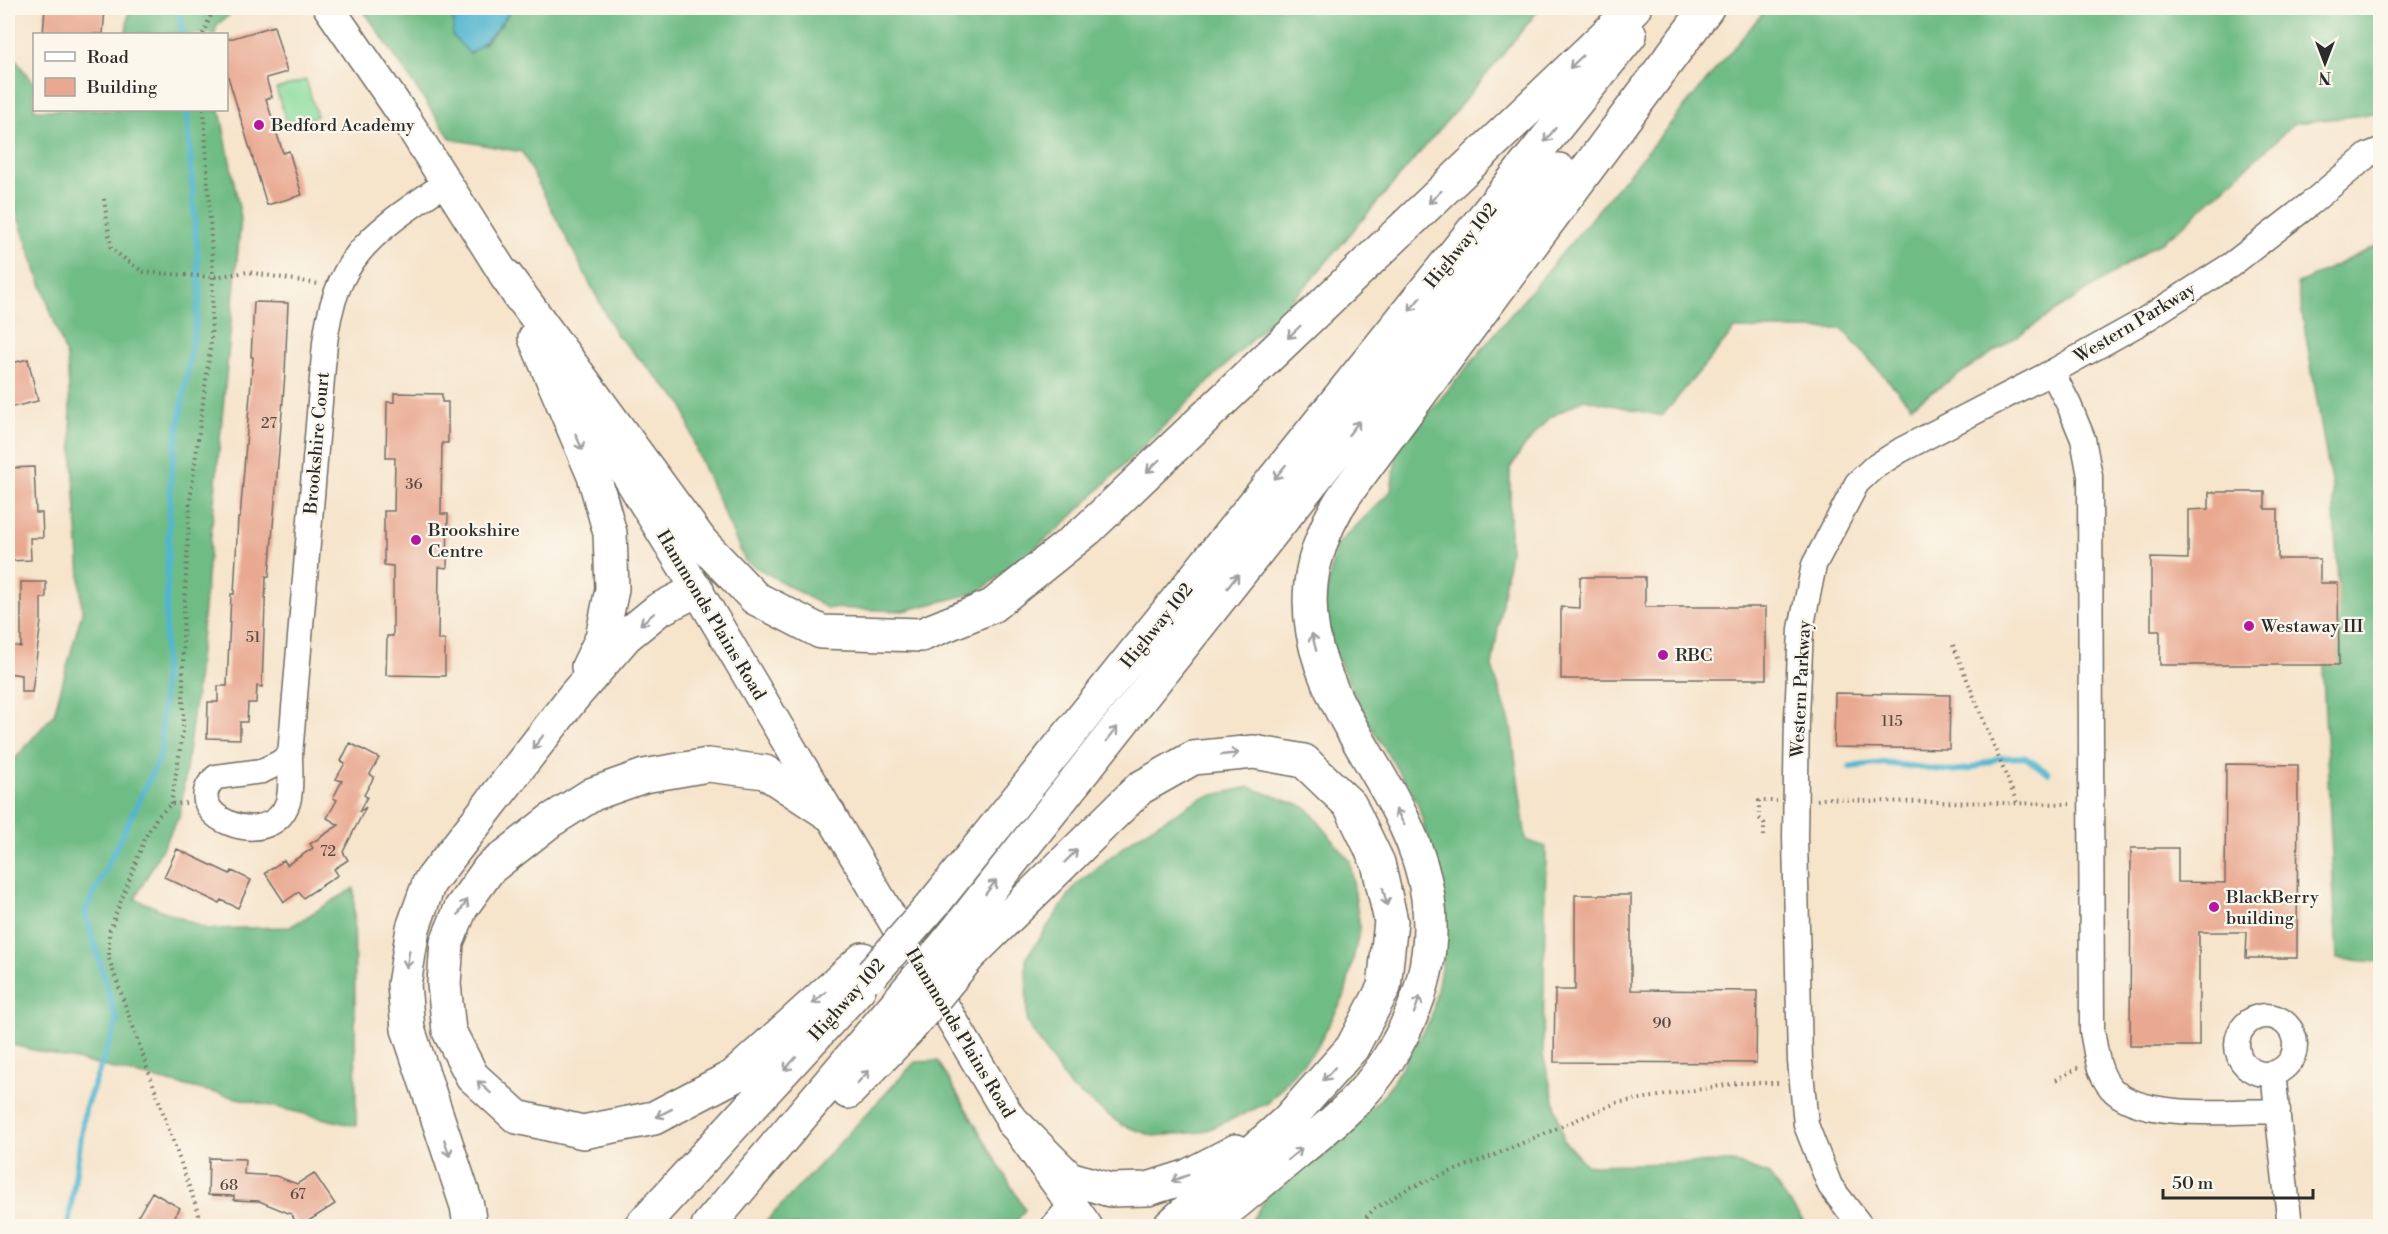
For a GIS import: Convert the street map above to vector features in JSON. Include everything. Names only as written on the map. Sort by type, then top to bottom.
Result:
[{"type":"highway","points":[[510,284],[702,543],[755,598],[821,632],[921,635],[992,606],[1088,529],[1634,8]]},
{"type":"highway","name":"Highway 102","points":[[641,1227],[867,966],[1019,798],[1652,8]]},
{"type":"highway","name":"Highway 102","points":[[708,1227],[901,1019],[962,944],[1504,238],[1691,8]]},
{"type":"highway","points":[[1208,1227],[1332,1124],[1357,1099],[1386,1062],[1415,1010],[1425,975],[1430,942],[1427,892],[1414,846],[1333,692],[1318,659],[1310,626],[1309,598],[1314,568],[1324,534],[1347,492],[1707,8]]},
{"type":"highway","points":[[510,284],[594,476],[610,533],[612,589],[602,638],[574,696]]},
{"type":"highway","points":[[470,1227],[467,1206],[408,1029],[404,985],[413,928],[429,883],[574,696],[626,636],[658,610],[697,590]]},
{"type":"highway","points":[[962,944],[1140,788],[1192,758],[1254,752],[1304,761],[1350,805],[1378,863],[1391,921],[1384,987],[1352,1048],[1287,1121],[1170,1227]]},
{"type":"highway","points":[[830,814],[765,772],[708,765],[644,776],[593,794],[550,821],[489,869],[461,908],[447,942],[444,984],[449,1031],[472,1076],[518,1117],[583,1132],[654,1118],[734,1076],[867,966]]},
{"type":"highway","points":[[722,1227],[901,1019]]},
{"type":"highway","points":[[1012,1121],[1069,1178],[1110,1190],[1148,1189],[1186,1177],[1287,1121]]},
{"type":"highway","points":[[1226,1227],[1250,1191]]},
{"type":"main road","name":"Hammonds Plains Road","points":[[329,8],[447,182],[697,590],[1012,1121],[1080,1215]]},
{"type":"street","name":"Western Parkway","points":[[1861,1227],[1830,1186],[1806,1125],[1802,1084],[1795,837],[1797,717],[1802,629],[1814,565],[1857,483],[1873,468],[1901,450],[2052,372],[2138,324],[2231,265],[2368,155],[2380,150]]},
{"type":"street","name":"Brookshire Court","points":[[205,801],[217,817],[237,826],[255,828],[271,822],[280,815],[289,800],[290,755],[327,319],[337,288],[352,260],[374,235],[447,182]]},
{"type":"street","points":[[2052,372],[2083,439],[2090,476],[2092,1031],[2099,1069],[2112,1089],[2135,1103],[2173,1112],[2278,1111]]},
{"type":"street","points":[[205,801],[207,788],[216,777],[262,771],[290,755]]},
{"type":"street","points":[[2273,1072],[2290,1227]]},
{"type":"street","points":[[1053,1227],[1080,1215]]},
{"type":"path","points":[[204,33],[214,8]]},
{"type":"path","points":[[204,111],[213,278],[212,342],[190,500],[183,632],[183,731],[171,804],[157,817],[146,836],[108,932],[109,959],[204,1227]]},
{"type":"path","points":[[104,199],[111,249],[142,272],[213,278],[248,272],[337,288]]},
{"type":"path","points":[[1953,645],[2017,803]]},
{"type":"path","points":[[1813,801],[1830,798],[1863,801],[2092,804]]},
{"type":"path","points":[[171,804],[205,801]]},
{"type":"path","points":[[1764,836],[1764,823],[1759,818],[1759,801],[1780,801]]},
{"type":"path","points":[[2056,1080],[2087,1063]]},
{"type":"path","points":[[1358,1227],[1374,1209],[1409,1188],[1497,1154],[1616,1103],[1738,1083],[1802,1084]]},
{"type":"green space","points":[[129,8],[238,8],[217,25],[215,33],[126,33]]},
{"type":"green space","points":[[362,8],[445,8],[454,22],[483,45],[499,28],[512,8],[1540,8],[1492,68],[1305,287],[1059,529],[979,592],[903,611],[827,608],[745,561],[696,450],[683,405],[616,334],[522,152],[451,139]]},
{"type":"green space","points":[[1767,8],[2380,8],[2380,113],[2295,123],[2176,232],[1911,406],[1842,329],[1735,329],[1662,416],[1584,399],[1549,418],[1524,447],[1510,468],[1510,550],[1492,667],[1511,726],[1526,840],[1546,847],[1543,1055],[1564,1141],[1586,1165],[1733,1162],[1769,1175],[1807,1226],[1248,1226],[1268,1195],[1338,1139],[1385,1094],[1431,1019],[1443,959],[1441,891],[1418,804],[1364,715],[1321,623],[1335,547],[1391,491],[1397,451]]},
{"type":"green space","points":[[8,50],[33,83],[33,111],[220,111],[241,218],[196,693],[180,815],[135,899],[207,929],[290,927],[354,888],[356,1126],[8,1044],[8,767],[54,714],[82,612],[67,358],[8,189]]},
{"type":"green space","points":[[306,80],[317,116],[288,126],[276,89]]},
{"type":"green space","points":[[2380,244],[2380,962],[2337,959],[2323,674],[2338,583],[2333,494],[2297,284]]},
{"type":"green space","points":[[1249,787],[1307,808],[1350,861],[1360,928],[1345,995],[1316,1049],[1268,1103],[1203,1132],[1153,1136],[1122,1125],[1070,1087],[1027,1023],[1026,958],[1076,885],[1134,838],[1201,798]]},
{"type":"green space","points":[[938,1061],[1025,1210],[1013,1226],[762,1226],[915,1062]]},
{"type":"water","points":[[445,8],[512,8],[493,33],[470,54],[452,35],[454,22]]},
{"type":"building","points":[[45,8],[105,8],[103,33],[43,33]]},
{"type":"building","name":"Bedford Academy","points":[[274,26],[287,72],[266,78],[272,97],[266,99],[283,153],[289,151],[302,195],[267,205],[228,77],[228,39]]},
{"type":"building","points":[[254,302],[288,303],[285,374],[269,577],[266,576],[262,687],[257,686],[256,703],[248,703],[247,722],[240,722],[240,739],[207,738],[208,702],[218,702],[218,686],[227,686],[231,594],[234,594],[238,518],[240,518],[253,357],[251,357]]},
{"type":"building","points":[[28,359],[38,401],[8,408],[8,364]]},
{"type":"building","name":"Brookshire Centre","points":[[394,393],[442,394],[442,402],[448,402],[448,443],[442,443],[441,514],[448,514],[447,568],[439,567],[438,640],[445,640],[445,676],[386,675],[387,636],[393,636],[393,566],[384,565],[384,511],[394,511],[395,458],[386,458],[387,402],[394,402]]},
{"type":"building","points":[[34,467],[36,513],[42,513],[43,538],[30,538],[31,560],[8,561],[8,468]]},
{"type":"building","name":"Westaway III","points":[[2209,492],[2265,492],[2265,509],[2278,509],[2278,559],[2320,559],[2320,583],[2338,583],[2339,665],[2160,665],[2160,631],[2151,631],[2151,558],[2188,559],[2188,510],[2209,509]]},
{"type":"building","points":[[1580,577],[1645,577],[1645,607],[1766,607],[1766,679],[1561,679],[1561,607],[1580,608]]},
{"type":"building","points":[[21,582],[46,582],[46,598],[41,598],[41,621],[32,692],[21,692],[21,675],[8,673],[8,645],[21,647]]},
{"type":"building","points":[[1835,693],[1950,695],[1949,749],[1834,747]]},
{"type":"building","points":[[350,743],[379,758],[370,774],[374,777],[364,795],[367,797],[359,812],[366,807],[343,852],[348,860],[334,869],[338,875],[303,898],[299,892],[284,902],[265,873],[284,860],[287,865],[313,848],[310,844],[339,825],[327,818],[337,800],[333,798],[342,781],[336,779],[345,763],[341,761]]},
{"type":"building","name":"BlackBerry building","points":[[2226,764],[2298,765],[2297,958],[2246,958],[2247,932],[2199,932],[2199,1046],[2130,1046],[2131,848],[2178,848],[2178,882],[2225,883]]},
{"type":"building","points":[[177,849],[230,874],[232,871],[251,880],[238,908],[221,900],[219,903],[164,877]]},
{"type":"building","points":[[1575,895],[1631,895],[1631,990],[1757,991],[1756,1063],[1554,1062],[1555,990],[1575,990]]},
{"type":"building","points":[[209,1158],[245,1159],[244,1174],[276,1176],[297,1184],[314,1173],[335,1204],[299,1227],[291,1214],[259,1201],[234,1200],[234,1196],[208,1195]]},
{"type":"building","points":[[152,1192],[180,1208],[169,1227],[132,1227]]},
{"type":"waterway","points":[[180,8],[182,33]]},
{"type":"waterway","points":[[68,1226],[85,1109],[117,1022],[85,912],[161,755],[171,473],[200,294],[187,111]]},
{"type":"waterway","points":[[1850,767],[1884,763],[1949,771],[1970,769],[1998,758],[2025,757],[2048,773]]},
{"type":"place","name":"Bedford Academy","points":[[259,125]]},
{"type":"place","name":"Brookshire Centre","points":[[416,540]]},
{"type":"place","name":"Westaway III","points":[[2249,626]]},
{"type":"place","name":"RBC","points":[[1663,655]]},
{"type":"place","name":"BlackBerry building","points":[[2214,907]]}]
